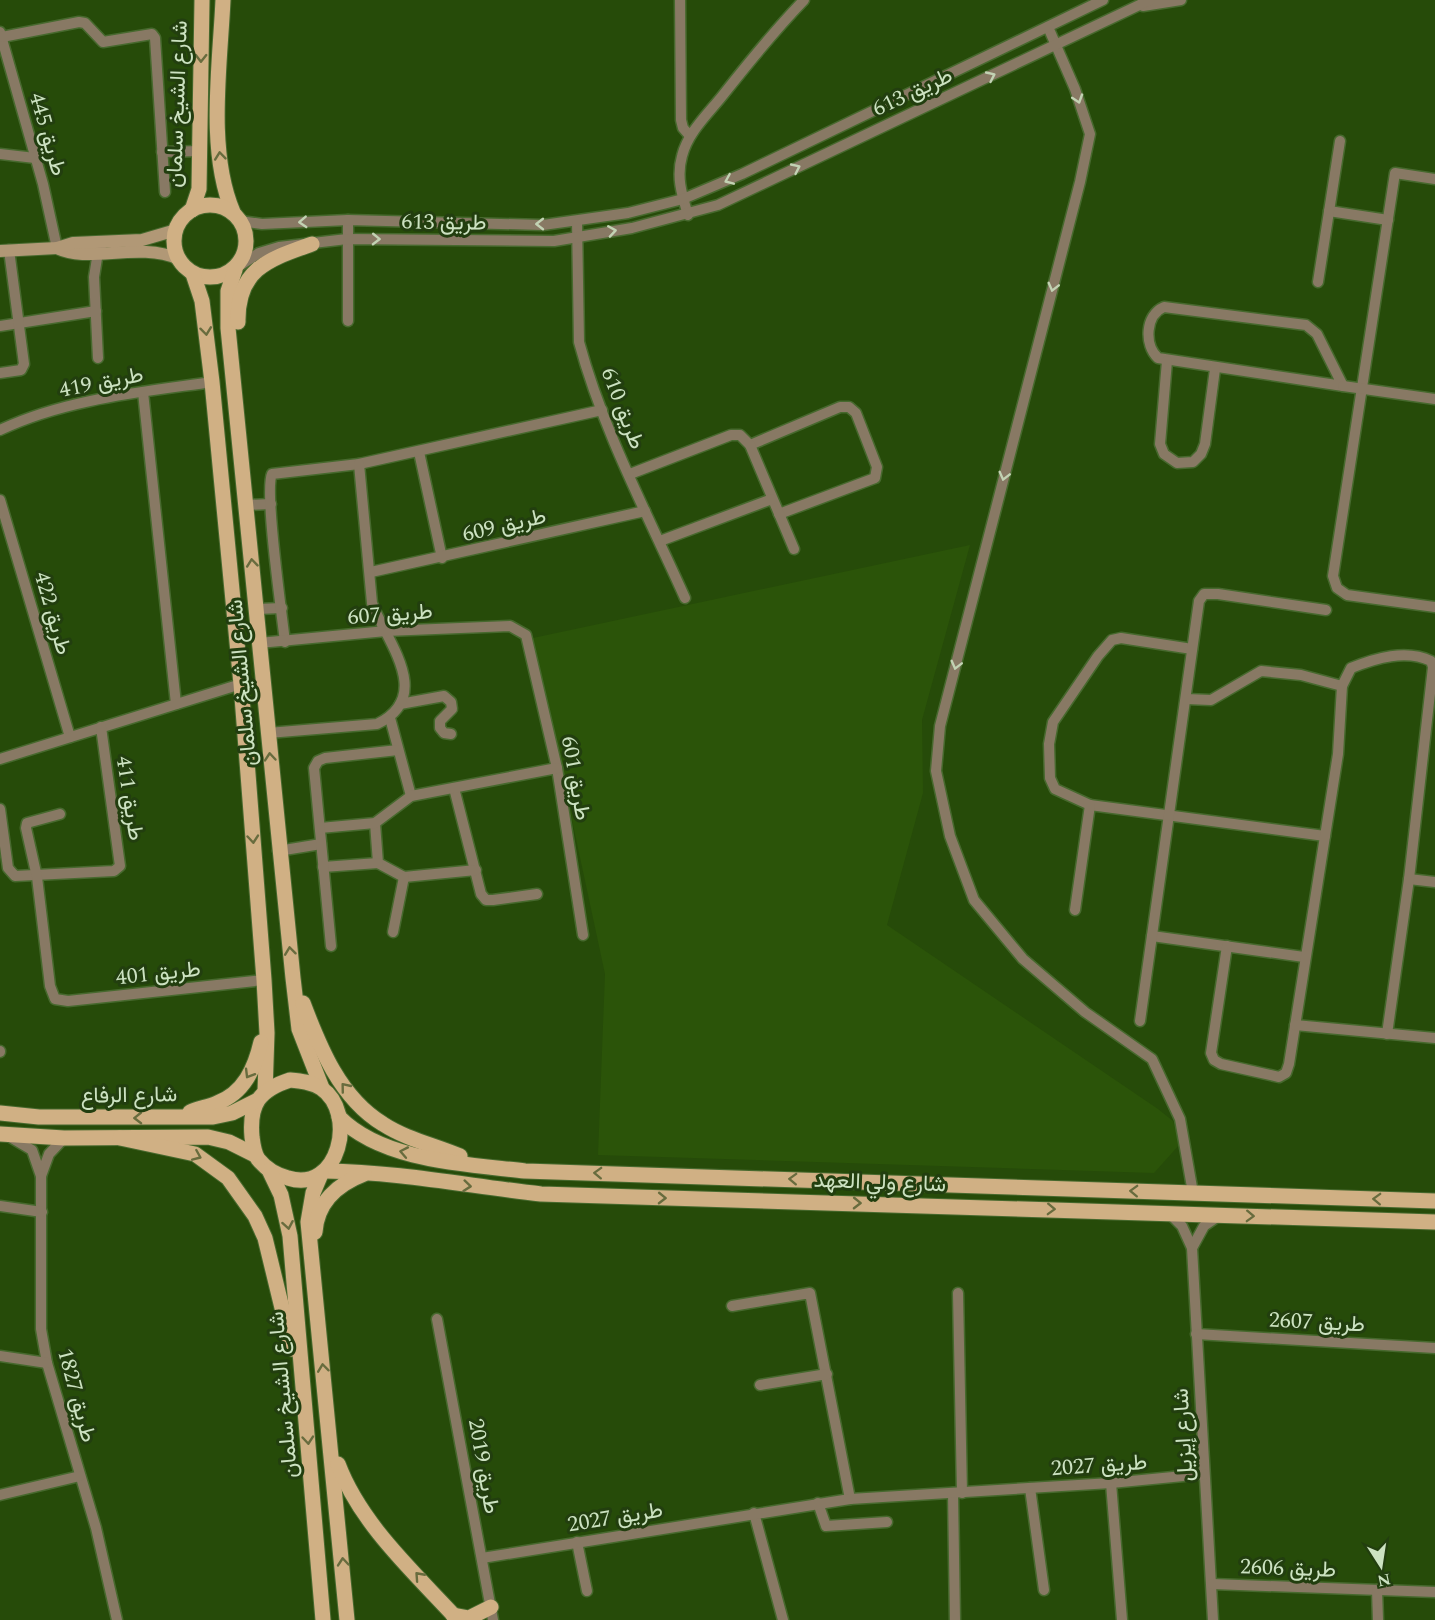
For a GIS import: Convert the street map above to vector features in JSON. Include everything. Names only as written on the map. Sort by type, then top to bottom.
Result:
[{"type":"main road","name":"شارع الشيخ سلمان","points":[[192,210],[199,189],[202,0]]},
{"type":"main road","name":"شارع الشيخ سلمان","points":[[223,0],[219,151],[225,194],[237,216]]},
{"type":"main road","points":[[213,205],[224,206],[237,216],[246,244],[237,268],[220,277],[209,278],[194,274],[179,259],[174,243],[176,230],[185,214],[213,205]]},
{"type":"main road","points":[[231,357],[238,332],[238,304],[251,275],[275,257],[312,244]]},
{"type":"main road","name":"شارع الشيخ سلمان","points":[[237,268],[228,291],[231,357],[257,609],[278,851],[300,1029],[322,1088]]},
{"type":"main road","name":"شارع الشيخ سلمان","points":[[194,274],[202,301],[212,382],[241,684],[267,1018],[261,1096]]},
{"type":"main road","points":[[293,978],[315,1040],[327,1062],[367,1112],[405,1136],[484,1166]]},
{"type":"main road","points":[[182,1115],[216,1104],[240,1088],[257,1059],[267,1018]]},
{"type":"main road","points":[[290,1080],[307,1082],[322,1088],[339,1117],[339,1142],[335,1158],[324,1173],[301,1181],[269,1170],[255,1155],[251,1129],[261,1096],[290,1080]]},
{"type":"main road","name":"شارع الرفاع","points":[[0,1113],[85,1117],[223,1116],[261,1096]]},
{"type":"main road","name":"شارع ولي العهد","points":[[339,1117],[361,1137],[395,1150],[525,1171],[1435,1201]]},
{"type":"main road","name":"شارع الرفاع","points":[[5,1136],[208,1137],[229,1142],[255,1155]]},
{"type":"main road","points":[[120,1138],[195,1154],[228,1178],[242,1196],[265,1238],[304,1400]]},
{"type":"main road","name":"شارع الشيخ سلمان","points":[[269,1170],[281,1195],[288,1222],[323,1620]]},
{"type":"main road","points":[[312,1276],[316,1224],[321,1207],[332,1191],[347,1180],[364,1173],[383,1172]]},
{"type":"main road","name":"شارع ولي العهد","points":[[324,1173],[383,1172],[453,1185],[542,1194],[1435,1222]]},
{"type":"main road","name":"شارع الشيخ سلمان","points":[[324,1173],[313,1193],[309,1212],[312,1276],[332,1448],[346,1620]]},
{"type":"main road","points":[[1192,1213],[1193,1193]]},
{"type":"main road","points":[[332,1448],[350,1492],[366,1516],[456,1617],[469,1618],[492,1614]]},
{"type":"street","points":[[680,0],[681,120],[683,128],[690,136]]},
{"type":"street","points":[[688,215],[680,181],[680,163],[690,136],[760,48],[804,0]]},
{"type":"street","name":"طريق 613","points":[[237,216],[262,224],[348,220],[543,225],[628,213],[683,199],[753,169],[1103,0]]},
{"type":"street","name":"طريق 613","points":[[237,268],[259,253],[279,247],[347,239],[554,241],[632,228],[688,215],[718,205],[1150,0]]},
{"type":"street","points":[[1136,7],[1181,0]]},
{"type":"street","points":[[1,34],[80,22],[85,23],[103,42],[152,34],[155,38],[165,192]]},
{"type":"street","points":[[1048,27],[1075,89],[1090,134],[1080,182],[940,726],[936,771],[950,836],[974,900],[1023,959],[1086,1012],[1152,1059],[1180,1119],[1193,1193]]},
{"type":"street","name":"طريق 445","points":[[1,34],[57,248]]},
{"type":"street","points":[[1318,282],[1340,141]]},
{"type":"street","points":[[162,152],[200,151]]},
{"type":"street","points":[[0,154],[35,158]]},
{"type":"street","points":[[1435,179],[1395,173],[1333,572],[1335,584],[1347,595],[1435,607]]},
{"type":"street","points":[[1329,211],[1388,220]]},
{"type":"street","points":[[348,220],[348,321]]},
{"type":"street","name":"طريق 610","points":[[577,220],[579,342],[602,410],[685,598]]},
{"type":"street","points":[[0,373],[24,369],[19,323],[5,250],[57,248],[74,243],[153,238],[176,230]]},
{"type":"street","points":[[98,358],[94,277],[98,252],[110,241]]},
{"type":"street","points":[[57,248],[72,253],[145,250],[179,259]]},
{"type":"street","points":[[1343,386],[1317,334],[1302,324],[1164,307],[1153,316],[1148,338],[1153,354],[1167,361],[1215,369],[1435,399]]},
{"type":"street","points":[[0,326],[96,311]]},
{"type":"street","points":[[1167,361],[1160,444],[1164,454],[1177,463],[1193,462],[1204,449],[1215,369]]},
{"type":"street","name":"طريق 419","points":[[0,430],[52,411],[143,392],[212,382]]},
{"type":"street","points":[[143,392],[176,704]]},
{"type":"street","points":[[750,445],[840,407],[849,407],[856,413],[877,467],[878,473],[875,478],[779,514]]},
{"type":"street","points":[[285,642],[271,504],[270,478],[272,474],[359,464],[602,410]]},
{"type":"street","points":[[630,474],[731,435],[740,435],[750,445],[794,549]]},
{"type":"street","points":[[419,452],[442,558]]},
{"type":"street","points":[[268,733],[377,724],[390,718],[403,697],[402,665],[395,646],[372,603],[371,572],[359,464]]},
{"type":"street","points":[[660,541],[772,499]]},
{"type":"street","name":"طريق 422","points":[[0,500],[70,737]]},
{"type":"street","points":[[246,505],[271,504]]},
{"type":"street","name":"طريق 609","points":[[371,572],[645,511]]},
{"type":"street","points":[[1140,1021],[1199,601],[1204,594],[1326,610]]},
{"type":"street","points":[[257,609],[282,608]]},
{"type":"street","name":"طريق 607","points":[[259,643],[386,631],[510,626],[522,631]]},
{"type":"street","name":"طريق 601","points":[[522,631],[526,635],[557,768],[583,935]]},
{"type":"street","points":[[1192,649],[1121,638],[1112,640],[1098,656],[1053,722],[1049,744],[1050,778],[1055,789],[1090,805],[1325,836]]},
{"type":"street","points":[[1227,946],[1211,1053],[1214,1060],[1221,1064],[1279,1077],[1286,1073],[1289,1064],[1304,957],[1338,754],[1342,686],[1351,668],[1377,657],[1402,655],[1431,661],[1433,667],[1409,879],[1387,1034]]},
{"type":"street","points":[[1186,699],[1211,700],[1227,692],[1251,674],[1261,671],[1301,675],[1342,686]]},
{"type":"street","name":"طريق 411","points":[[0,759],[241,684]]},
{"type":"street","points":[[400,704],[444,696],[451,702],[452,709],[440,721],[440,728],[444,733],[451,734]]},
{"type":"street","points":[[390,718],[411,795]]},
{"type":"street","name":"طريق 411","points":[[38,877],[114,871],[120,866],[121,858],[101,727]]},
{"type":"street","points":[[331,946],[314,768],[318,761],[398,750]]},
{"type":"street","points":[[320,828],[375,823],[411,795],[557,768]]},
{"type":"street","points":[[454,788],[481,894],[486,900],[537,894]]},
{"type":"street","points":[[1075,910],[1090,805]]},
{"type":"street","points":[[0,809],[2,845],[11,873],[15,876],[38,877],[28,846],[27,823],[60,814]]},
{"type":"street","points":[[375,823],[378,863]]},
{"type":"street","points":[[278,851],[321,844]]},
{"type":"street","points":[[323,867],[378,863],[404,877],[476,870]]},
{"type":"street","name":"طريق 401","points":[[38,877],[50,986],[55,999],[68,1001],[264,980]]},
{"type":"street","points":[[393,932],[404,877]]},
{"type":"street","points":[[1409,879],[1435,882]]},
{"type":"street","points":[[1152,936],[1304,957]]},
{"type":"street","points":[[1295,1025],[1435,1038]]},
{"type":"street","name":"طريق 1827","points":[[5,1136],[32,1150],[41,1176],[41,1329],[47,1363],[80,1476],[117,1620]]},
{"type":"street","name":"طريق 1827","points":[[41,1176],[49,1154],[63,1138]]},
{"type":"street","points":[[0,1206],[42,1212]]},
{"type":"street","name":"شارع إيزيل","points":[[1169,1213],[1186,1231],[1192,1248],[1214,1620]]},
{"type":"street","points":[[1192,1248],[1204,1226],[1220,1215]]},
{"type":"street","points":[[732,1306],[809,1292],[850,1499]]},
{"type":"street","points":[[955,1620],[958,1293]]},
{"type":"street","name":"طريق 2019","points":[[437,1319],[492,1614]]},
{"type":"street","name":"طريق 2607","points":[[1196,1334],[1435,1348]]},
{"type":"street","points":[[0,1356],[47,1363]]},
{"type":"street","points":[[760,1385],[827,1374]]},
{"type":"street","name":"طريق 2027","points":[[482,1558],[850,1499],[1111,1483],[1204,1474]]},
{"type":"street","points":[[0,1495],[80,1476]]},
{"type":"street","points":[[1111,1483],[1122,1620]]},
{"type":"street","points":[[1030,1488],[1044,1590]]},
{"type":"street","points":[[818,1503],[826,1526],[886,1522]]},
{"type":"street","points":[[754,1513],[783,1620]]},
{"type":"street","points":[[577,1542],[586,1591]]},
{"type":"street","name":"طريق 2606","points":[[1212,1584],[1435,1592]]},
{"type":"street","points":[[1377,1590],[1378,1620]]},
{"type":"shaded area","points":[[970,545],[922,720],[923,793],[887,925],[1158,1109],[1173,1121],[1180,1144],[1154,1173],[598,1155],[605,974],[533,638]]}]
